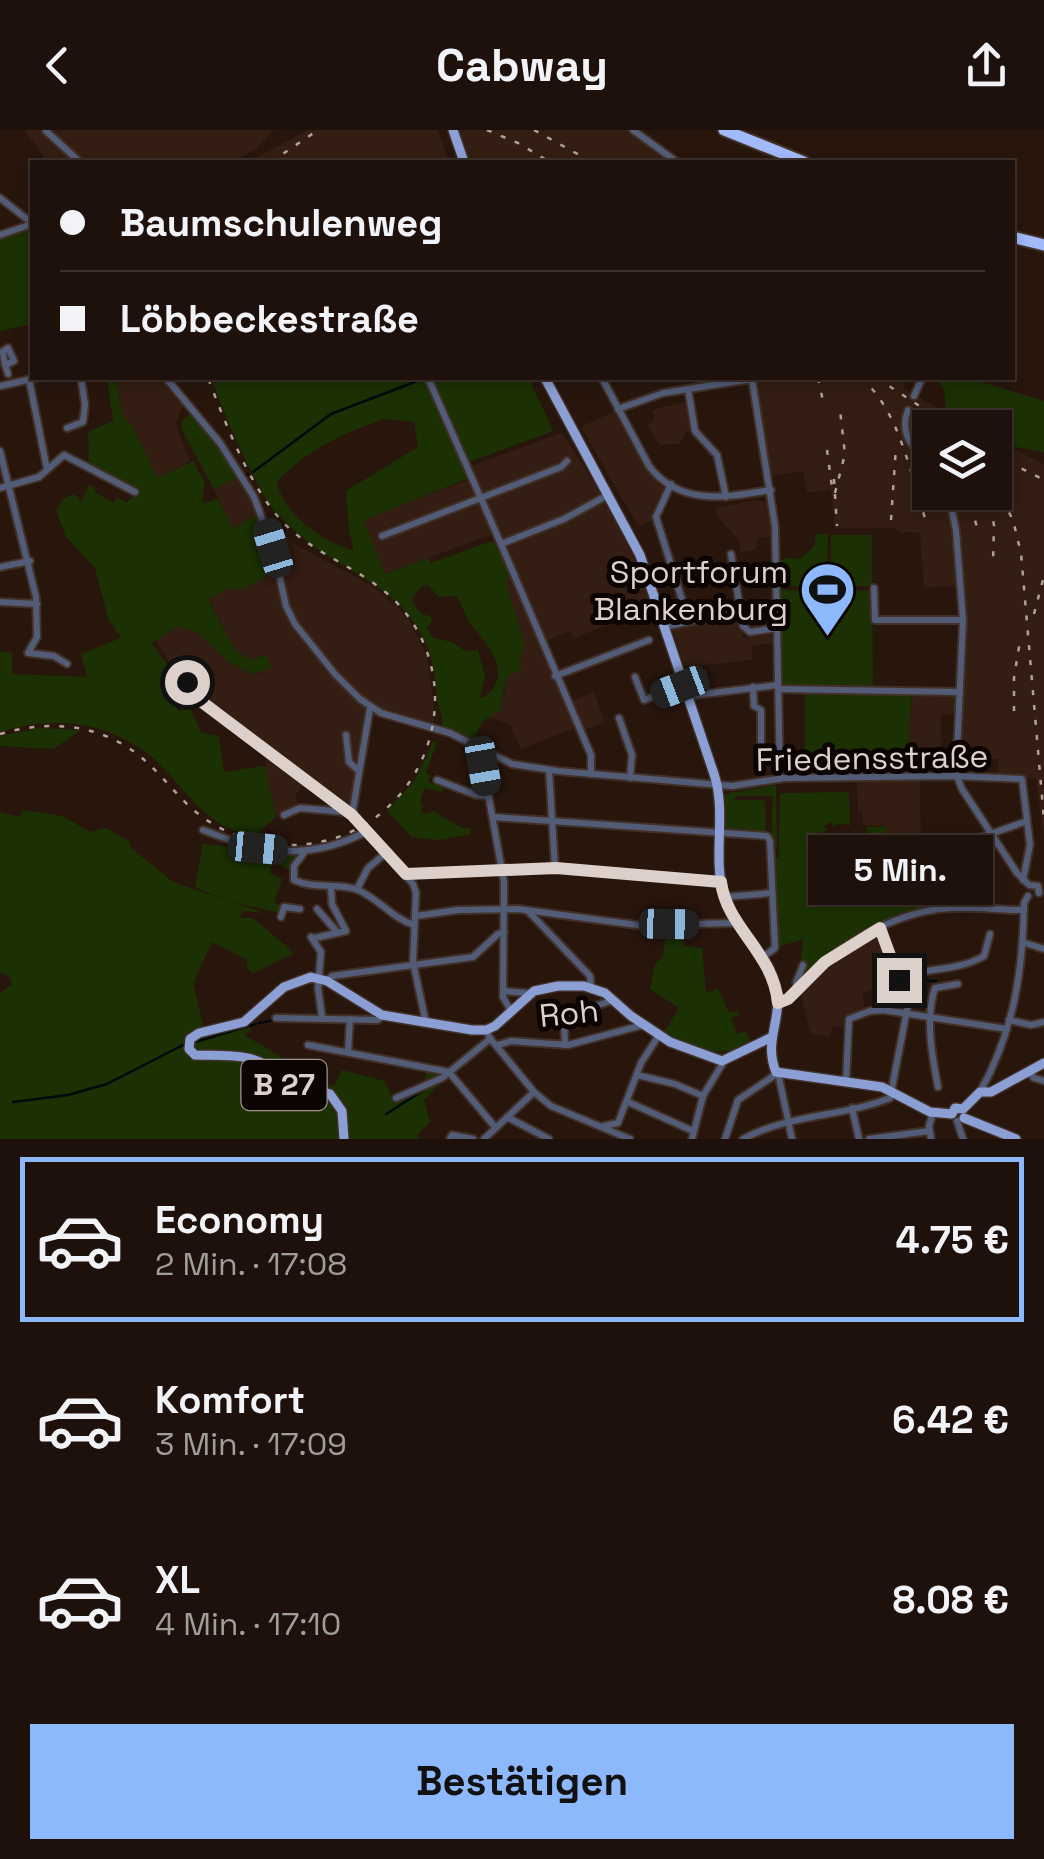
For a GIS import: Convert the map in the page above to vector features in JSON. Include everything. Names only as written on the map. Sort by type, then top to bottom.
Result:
[{"type":"highway","points":[[710,130],[779,160]]},
{"type":"highway","points":[[724,130],[799,160]]},
{"type":"highway","points":[[1015,236],[1044,242]]},
{"type":"main road","points":[[453,130],[463,160]]},
{"type":"main road","points":[[545,380],[639,554],[718,785],[721,882],[724,896],[774,981],[778,1003],[770,1038],[778,1073],[846,1081],[891,1094],[934,1114],[959,1116],[1016,1139]]},
{"type":"main road","name":"B 27","points":[[323,979],[305,978],[288,984],[253,1016],[232,1026],[196,1034],[188,1043],[190,1050],[199,1055],[232,1053],[268,1068],[280,1076],[285,1095],[294,1104],[306,1102],[321,1092],[330,1094],[342,1112],[344,1139]]},
{"type":"main road","points":[[323,979],[382,1015],[489,1034],[528,994],[558,986],[591,987],[659,1035],[724,1061],[770,1038]]},
{"type":"main road","points":[[959,1116],[980,1092],[989,1093],[1044,1063]]},
{"type":"street","points":[[633,130],[674,160]]},
{"type":"street","points":[[46,132],[78,160]]},
{"type":"street","points":[[0,198],[30,223]]},
{"type":"street","points":[[12,231],[18,223],[13,210]]},
{"type":"street","points":[[0,235],[30,225]]},
{"type":"street","points":[[4,372],[10,384]]},
{"type":"street","points":[[0,386],[30,379]]},
{"type":"street","points":[[33,380],[47,468]]},
{"type":"street","points":[[67,428],[83,422],[81,380]]},
{"type":"street","points":[[168,380],[220,443],[254,497],[273,548],[286,606],[295,624],[335,674],[371,708],[349,814]]},
{"type":"street","points":[[429,380],[591,754],[592,774]]},
{"type":"street","points":[[603,380],[649,466],[671,484],[704,498],[771,490]]},
{"type":"street","points":[[618,409],[660,394],[746,380]]},
{"type":"street","points":[[752,380],[776,537],[780,779]]},
{"type":"street","points":[[914,396],[921,380]]},
{"type":"street","points":[[688,389],[695,431],[718,455],[726,497]]},
{"type":"street","points":[[908,410],[905,434],[912,444]]},
{"type":"street","points":[[0,451],[30,561],[37,604],[37,637],[28,653],[54,656],[68,664]]},
{"type":"street","points":[[0,488],[40,477],[64,455],[135,492]]},
{"type":"street","points":[[382,536],[567,461]]},
{"type":"street","points":[[671,484],[656,517],[688,619]]},
{"type":"street","points":[[501,544],[564,519],[608,495]]},
{"type":"street","points":[[952,510],[964,620],[957,777],[1026,882],[1038,886],[1042,894],[1028,896]]},
{"type":"street","points":[[731,554],[743,626],[750,632],[778,628]]},
{"type":"street","points":[[0,567],[30,561]]},
{"type":"street","points":[[874,588],[875,620],[964,620]]},
{"type":"street","points":[[0,602],[37,604]]},
{"type":"street","points":[[664,626],[740,610]]},
{"type":"street","points":[[556,676],[649,640]]},
{"type":"street","points":[[635,677],[644,700],[683,686]]},
{"type":"street","points":[[687,696],[778,687],[960,692]]},
{"type":"street","points":[[753,688],[754,706],[760,710],[761,746]]},
{"type":"street","points":[[190,693],[349,814],[406,874],[415,888],[413,962],[426,1023]]},
{"type":"street","name":"Friedensstraße","points":[[371,708],[397,720],[450,733],[512,764],[549,770],[740,786],[780,779],[1022,780],[1028,823]]},
{"type":"street","points":[[619,718],[632,755],[630,778]]},
{"type":"street","points":[[346,735],[348,762],[359,772]]},
{"type":"street","points":[[486,751],[482,759],[502,869],[505,909],[503,991],[511,1011]]},
{"type":"street","points":[[549,770],[555,868]]},
{"type":"street","points":[[437,780],[469,793],[489,796]]},
{"type":"street","points":[[284,815],[300,808],[349,814]]},
{"type":"street","points":[[492,816],[767,836],[776,948],[763,957]]},
{"type":"street","points":[[980,1092],[1008,1024],[1025,943],[1028,823],[923,858],[992,834]]},
{"type":"street","points":[[203,830],[258,848],[304,852],[327,848],[367,831]]},
{"type":"street","points":[[304,852],[296,862],[292,878],[311,886],[357,890],[395,917],[414,925]]},
{"type":"street","points":[[357,890],[368,868],[386,852]]},
{"type":"street","points":[[406,874],[555,868],[721,882]]},
{"type":"street","points":[[332,888],[332,904],[342,932]]},
{"type":"street","points":[[724,896],[772,893]]},
{"type":"street","points":[[281,917],[284,906],[300,909]]},
{"type":"street","points":[[317,909],[342,932]]},
{"type":"street","points":[[416,916],[505,909],[637,925],[738,922]]},
{"type":"street","points":[[527,910],[590,976],[591,987]]},
{"type":"street","points":[[778,1003],[788,999],[825,962],[880,928],[938,910],[1024,910]]},
{"type":"street","points":[[541,923],[546,911]]},
{"type":"street","points":[[743,1139],[788,1120],[816,1118],[891,1094],[908,1004],[880,928]]},
{"type":"street","points":[[322,1017],[318,988],[323,979],[320,952],[313,937],[342,932]]},
{"type":"street","points":[[323,979],[413,962],[473,956],[504,932]]},
{"type":"street","points":[[898,977],[980,959],[990,934]]},
{"type":"street","points":[[1025,943],[1044,949]]},
{"type":"street","points":[[799,989],[796,983],[803,965]]},
{"type":"street","points":[[938,1086],[930,1017],[934,988],[958,984]]},
{"type":"street","points":[[503,991],[528,994]]},
{"type":"street","points":[[565,1045],[564,1016],[614,1000]]},
{"type":"street","points":[[846,1081],[850,1018],[874,1010],[1008,1024],[1044,1022]]},
{"type":"street","points":[[276,1018],[378,1020],[382,1015]]},
{"type":"street","points":[[348,1052],[350,1019]]},
{"type":"street","name":"Roh","points":[[498,1045],[565,1045],[643,1025]]},
{"type":"street","points":[[396,1098],[449,1072],[489,1034],[534,1092],[551,1106],[630,1139]]},
{"type":"street","points":[[603,1127],[618,1124],[643,1058],[659,1035]]},
{"type":"street","points":[[308,1044],[449,1072],[495,1127]]},
{"type":"street","points":[[628,1102],[693,1135],[703,1096],[724,1061]]},
{"type":"street","points":[[1029,1072],[1044,1081]]},
{"type":"street","points":[[726,1139],[738,1100],[778,1073],[792,1139]]},
{"type":"street","points":[[637,1075],[703,1096]]},
{"type":"street","points":[[484,1139],[534,1092]]},
{"type":"street","points":[[852,1108],[859,1139]]},
{"type":"street","points":[[869,1139],[930,1135],[934,1114]]},
{"type":"street","points":[[959,1116],[963,1139]]},
{"type":"street","points":[[506,1118],[549,1139]]},
{"type":"street","points":[[450,1139],[452,1135],[473,1139]]},
{"type":"shaded area","points":[[24,130],[274,130],[256,149],[234,160],[46,160]]},
{"type":"shaded area","points":[[308,130],[438,130],[448,160],[252,160]]},
{"type":"shaded area","points":[[458,130],[630,130],[673,160],[468,160]]},
{"type":"shaded area","points":[[121,380],[165,380],[185,403],[175,423],[190,461],[157,479],[132,425],[123,416],[117,384]]},
{"type":"shaded area","points":[[755,380],[907,380],[903,388],[940,410],[912,410],[912,510],[1012,510],[1012,449],[1044,464],[1044,837],[1036,779],[997,777],[999,759],[974,756],[974,748],[958,747],[962,585],[924,588],[920,533],[895,528],[835,528],[831,490],[807,492],[803,471],[770,476]]},
{"type":"shaded area","points":[[686,402],[691,431],[679,444],[660,445],[648,426],[654,419],[652,410]]},
{"type":"shaded area","points":[[615,411],[645,468],[666,487],[654,519],[638,526],[581,427]]},
{"type":"shaded area","points":[[563,434],[621,525],[643,573],[653,608],[573,638],[570,631],[539,644],[564,704],[594,692],[605,722],[583,731],[575,728],[521,749],[510,725],[491,717],[519,659],[523,640],[506,583],[509,572],[493,534],[384,574],[364,519],[475,477],[471,466]]},
{"type":"shaded area","points":[[238,471],[259,514],[232,528],[214,489],[235,478],[233,474]]},
{"type":"shaded area","points":[[756,500],[766,502],[772,536],[758,538],[755,550],[741,552],[739,541],[718,517],[716,508]]},
{"type":"shaded area","points":[[273,518],[293,543],[374,587],[398,608],[410,622],[427,656],[433,726],[407,721],[372,706],[366,711],[351,809],[347,810],[307,780],[295,795],[298,806],[276,817],[265,766],[270,751],[192,693],[190,682],[180,679],[156,641],[179,626],[197,632],[229,662],[252,674],[261,673],[260,656],[251,660],[235,650],[208,598],[230,588],[244,589],[279,570],[267,520]]},
{"type":"shaded area","points":[[736,614],[743,638],[775,634],[775,643],[752,646],[753,660],[685,667],[672,628]]},
{"type":"shaded area","points":[[912,693],[957,694],[956,713],[941,715],[942,754],[908,757]]},
{"type":"shaded area","points":[[920,780],[921,855],[904,843],[886,841],[886,825],[863,826],[862,813],[858,813],[857,781]]},
{"type":"shaded area","points":[[878,934],[895,977],[863,993],[864,1008],[847,1016],[845,1028],[833,1026],[830,1036],[811,1034],[800,991],[831,961]]},
{"type":"green space","points":[[30,229],[30,324],[0,331],[0,238]]},
{"type":"green space","points":[[107,380],[121,380],[117,384],[123,416],[132,425],[157,478],[193,461],[205,483],[202,500],[205,503],[218,499],[233,528],[259,514],[268,537],[275,572],[244,589],[230,588],[208,599],[235,650],[251,660],[266,655],[272,668],[252,674],[229,662],[197,632],[179,626],[152,643],[181,684],[168,695],[179,712],[189,704],[201,733],[219,736],[224,772],[265,766],[276,817],[257,833],[224,826],[196,804],[147,753],[113,734],[58,723],[0,732],[0,651],[12,653],[12,674],[87,677],[81,654],[121,638],[108,618],[95,568],[66,537],[56,510],[64,498],[74,494],[81,502],[89,485],[114,503],[117,497],[127,503],[136,493],[130,486],[89,466],[88,432],[113,421]]},
{"type":"green space","points":[[212,380],[426,380],[469,478],[364,520],[385,574],[428,558],[431,563],[489,542],[498,544],[510,572],[506,583],[525,646],[519,659],[522,669],[507,677],[499,713],[495,711],[484,720],[472,741],[442,727],[431,659],[419,629],[401,606],[379,588],[303,538],[278,515],[232,430]],"holes":[[[384,419],[414,422],[418,447],[346,491],[354,551],[306,526],[288,506],[277,482],[300,461],[326,444]],[[428,585],[439,597],[457,596],[496,660],[497,679],[483,698],[480,697],[485,677],[478,650],[465,651],[452,642],[433,638],[427,628],[432,621],[430,616],[421,613],[412,599],[422,586]]]},
{"type":"green space","points":[[431,380],[530,380],[553,431],[469,462]]},
{"type":"green space","points":[[938,380],[976,380],[1044,401],[1044,452],[1012,445],[1012,410],[946,407]]},
{"type":"green space","points":[[190,413],[238,471],[233,474],[236,478],[214,489],[182,430],[182,421]]},
{"type":"green space","points":[[816,534],[828,534],[827,573],[822,587],[780,586],[779,562],[785,558],[800,559],[814,547]]},
{"type":"green space","points":[[831,535],[872,535],[872,586],[831,586]]},
{"type":"green space","name":"Sportforum Blankenburg","points":[[780,590],[872,590],[873,689],[781,686]]},
{"type":"green space","points":[[805,692],[912,693],[908,752],[805,753]]},
{"type":"green space","points":[[40,728],[81,730],[53,749],[0,746],[0,736]]},
{"type":"green space","points":[[433,741],[437,742],[426,773],[431,776],[427,782],[444,788],[442,792],[424,788],[421,812],[433,811],[471,829],[469,835],[438,840],[412,837],[387,811],[415,780]]},
{"type":"green space","points":[[776,785],[777,849],[771,842],[773,796],[737,796],[733,800],[765,800],[766,831],[726,831],[725,794]]},
{"type":"green space","points":[[849,792],[850,826],[842,823],[833,827],[832,822],[828,823],[823,828],[828,828],[815,838],[819,848],[806,848],[806,855],[827,854],[868,840],[867,827],[886,826],[886,838],[871,840],[904,843],[923,858],[930,901],[936,909],[878,928],[829,954],[803,981],[799,979],[803,939],[778,947],[776,862],[772,862],[773,851],[779,857],[780,793]]},
{"type":"green space","points":[[22,810],[63,816],[90,832],[106,828],[129,841],[131,848],[173,882],[265,913],[242,911],[240,918],[252,918],[293,954],[253,973],[247,968],[247,960],[212,942],[193,983],[204,1028],[198,1030],[187,1050],[223,1055],[270,1072],[290,1105],[315,1098],[330,1100],[337,1113],[341,1139],[0,1139],[0,993],[12,984],[10,977],[0,973],[0,812],[20,817]]},
{"type":"green space","points":[[203,844],[299,853],[291,870],[272,862],[270,873],[282,879],[274,902],[280,913],[228,901],[195,887]]},
{"type":"green space","points":[[668,926],[681,926],[684,946],[702,948],[706,992],[718,989],[729,1013],[738,1011],[739,1015],[731,1018],[737,1034],[746,1031],[750,1040],[737,1048],[758,1040],[728,1058],[712,1054],[735,1050],[707,1052],[663,1034],[679,1008],[650,989],[655,964],[662,958]]},
{"type":"green space","points":[[249,1022],[251,1030],[246,1037],[312,1070],[315,1083],[334,1086],[342,1070],[385,1081],[392,1099],[422,1084],[429,1069],[442,1072],[444,1079],[424,1100],[430,1122],[418,1134],[419,1139],[346,1139],[347,1125],[330,1090],[320,1088],[302,1100],[292,1099],[286,1082],[238,1052],[193,1050],[194,1039]]},
{"type":"waterway","points":[[253,472],[331,414],[420,380]]},
{"type":"waterway","points":[[268,543],[282,603]]},
{"type":"waterway","points":[[928,981],[936,981]]},
{"type":"waterway","points":[[259,1023],[275,1020]]},
{"type":"waterway","points":[[195,1042],[256,1024]]},
{"type":"waterway","points":[[13,1102],[68,1095],[107,1084],[183,1045]]},
{"type":"waterway","points":[[386,1114],[424,1090]]},
{"type":"railway","points":[[274,160],[318,130]]},
{"type":"railway","points":[[487,130],[547,160]]},
{"type":"railway","points":[[534,130],[588,160]]},
{"type":"railway","points":[[0,734],[63,726],[109,737],[143,758],[210,822],[255,841],[279,845],[327,840],[350,832],[372,820],[397,798],[416,772],[428,743],[434,713],[434,682],[427,651],[412,623],[391,597],[305,541],[280,519],[248,470],[209,380]]},
{"type":"railway","points":[[818,380],[823,401]]},
{"type":"railway","points":[[863,380],[894,425],[926,521]]},
{"type":"railway","points":[[880,380],[926,410]]},
{"type":"railway","points":[[835,493],[845,454],[840,410]]},
{"type":"railway","points":[[891,520],[896,447]]},
{"type":"railway","points":[[827,450],[832,487]]},
{"type":"railway","points":[[1012,464],[1044,480]]},
{"type":"railway","points":[[834,479],[837,526]]},
{"type":"railway","points":[[972,510],[979,533]]},
{"type":"railway","points":[[991,510],[993,564]]},
{"type":"railway","points":[[1008,510],[1021,553],[1044,820]]},
{"type":"railway","points":[[1034,614],[1044,576]]},
{"type":"railway","points":[[1014,711],[1020,641]]},
{"type":"place","name":"Sportforum Blankenburg","points":[[827,639]]},
{"type":"route","points":[[187,682],[190,693],[352,815],[406,874],[556,868],[721,882],[728,908],[771,971],[778,1003],[788,999],[825,962],[880,928],[899,980]]}]
